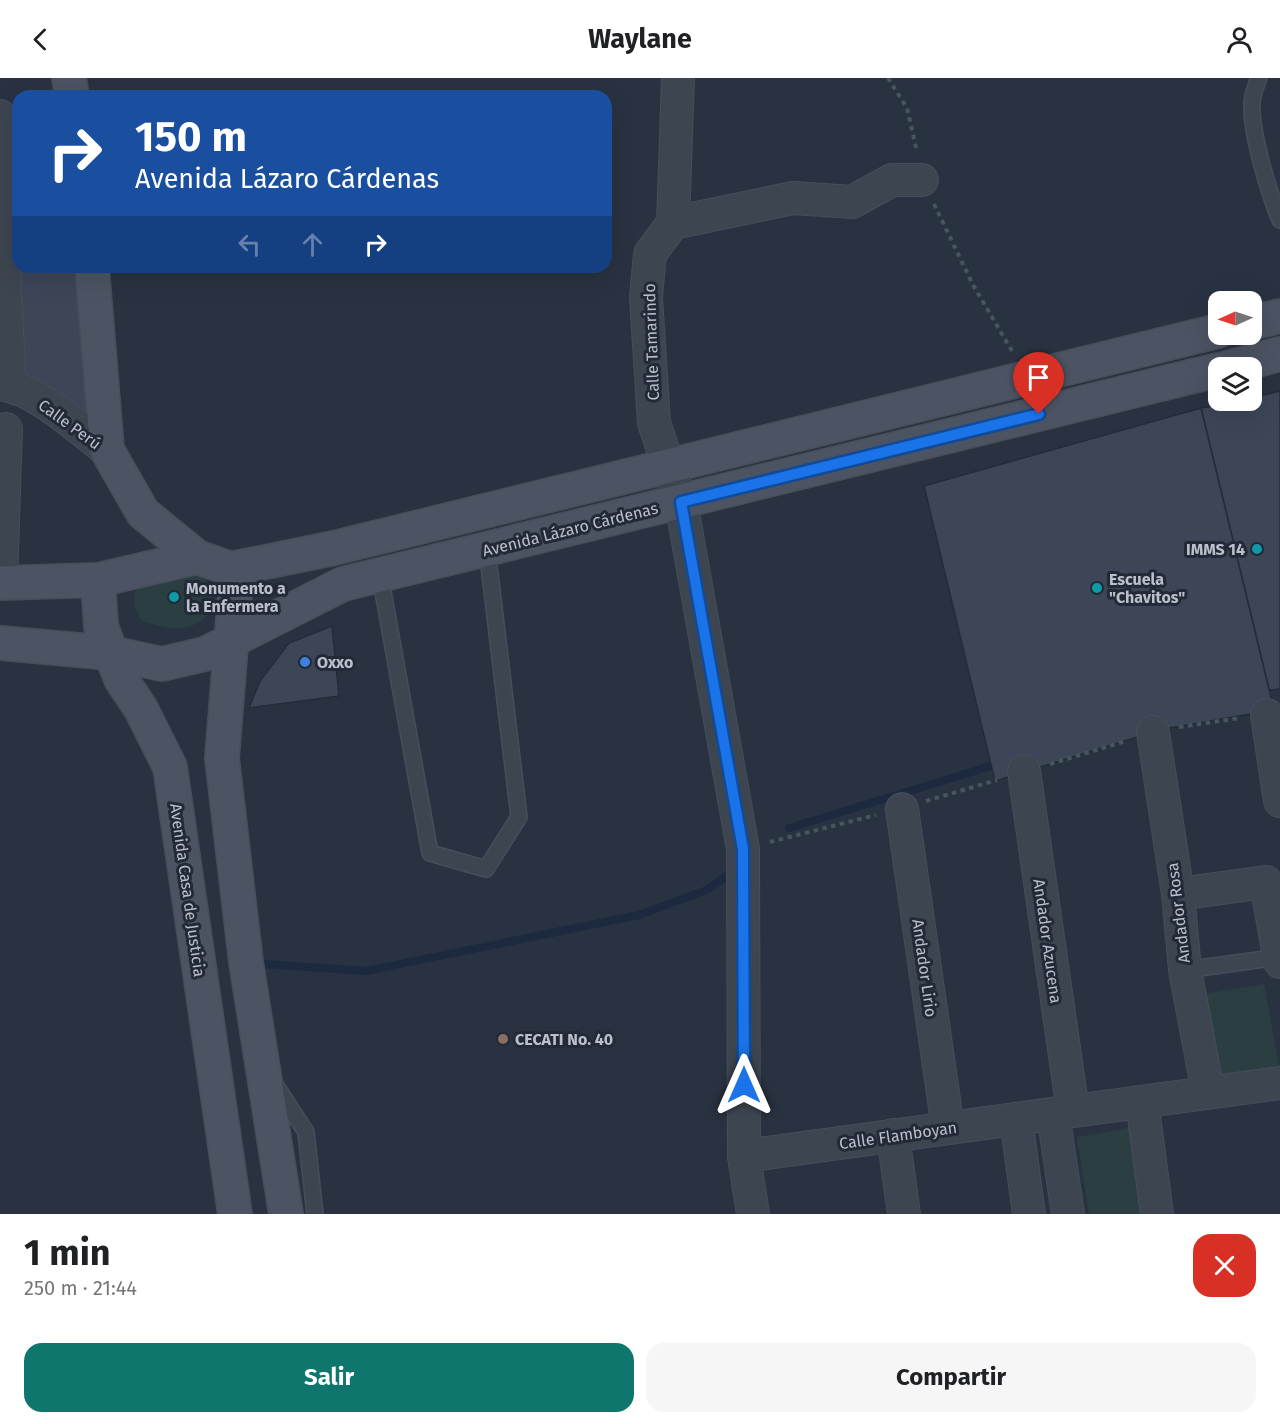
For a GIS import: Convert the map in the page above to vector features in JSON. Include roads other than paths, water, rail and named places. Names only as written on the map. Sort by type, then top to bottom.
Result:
[{"type":"main road","points":[[92,273],[106,450]]},
{"type":"main road","points":[[1262,320],[1280,316]]},
{"type":"main road","points":[[0,583],[98,580],[197,557],[231,569],[334,548],[1208,333]]},
{"type":"main road","name":"Avenida Lázaro Cárdenas","points":[[0,643],[111,653],[162,664],[205,654],[343,584],[1208,372]]},
{"type":"main road","name":"Calle Perú","points":[[106,450],[143,513],[197,557]]},
{"type":"main road","points":[[137,570],[143,513]]},
{"type":"main road","points":[[231,569],[235,595],[222,758],[246,962],[286,1214]]},
{"type":"main road","name":"Avenida Casa de Justicia","points":[[98,580],[101,626],[121,679],[141,709],[170,767],[235,1214]]},
{"type":"street","points":[[678,78],[673,223],[794,198],[852,202],[892,180],[922,180]]},
{"type":"street","points":[[0,116],[3,126],[0,206],[5,385]]},
{"type":"street","name":"Calle Tamarindo","points":[[673,223],[650,254],[646,297],[654,423],[681,502],[743,849],[744,1156],[753,1214]]},
{"type":"street","name":"Calle Perú","points":[[5,385],[44,403],[106,450]]},
{"type":"street","points":[[0,583],[6,429]]},
{"type":"street","points":[[1267,715],[1280,801]]},
{"type":"street","name":"Andador Rosa","points":[[1153,732],[1178,894],[1185,970],[1208,1092]]},
{"type":"street","name":"Andador Azucena","points":[[1024,771],[1063,1112]]},
{"type":"street","name":"Andador Lirio","points":[[902,809],[948,1128]]},
{"type":"street","points":[[1178,894],[1266,882],[1280,960]]},
{"type":"street","name":"Calle Flamboyan","points":[[744,1156],[1280,1083]]},
{"type":"street","points":[[1142,1101],[1157,1214]]},
{"type":"street","points":[[1063,1112],[1068,1214]]},
{"type":"street","points":[[1016,1119],[1029,1214]]},
{"type":"street","points":[[893,1136],[904,1214]]},
{"type":"lane","points":[[1259,78],[1252,97],[1256,136],[1272,200],[1280,220]]},
{"type":"lane","points":[[380,575],[430,853],[486,869],[519,817],[488,549]]},
{"type":"lane","points":[[1185,970],[1280,960]]},
{"type":"lane","points":[[262,1064],[306,1132],[315,1214]]},
{"type":"waterway","points":[[789,828],[1001,763]]},
{"type":"waterway","points":[[263,964],[366,971],[639,915],[707,890],[729,874]]},
{"type":"place","name":"IMMS 14","points":[[1257,549]]},
{"type":"place","name":"Escuela \"Chavitos\"","points":[[1097,588]]},
{"type":"place","name":"Monumento a la Enfermera","points":[[174,597]]},
{"type":"place","name":"Oxxo","points":[[305,662]]},
{"type":"place","name":"CECATI No. 40","points":[[503,1039]]}]
